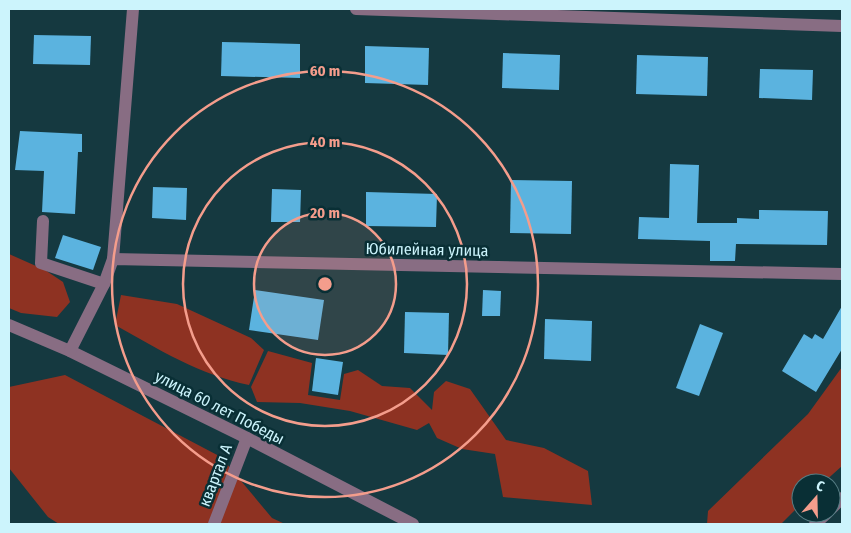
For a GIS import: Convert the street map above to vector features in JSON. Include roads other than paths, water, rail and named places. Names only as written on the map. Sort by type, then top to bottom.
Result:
[{"type":"street","points":[[70,351],[104,284],[113,259],[133,9]]},
{"type":"street","points":[[356,9],[842,26]]},
{"type":"street","points":[[43,221],[41,263],[104,284]]},
{"type":"street","name":"Юбилейная улица","points":[[113,259],[842,274]]},
{"type":"street","name":"улица 60 лет Победы","points":[[9,325],[70,351],[247,438],[413,524]]},
{"type":"street","name":"квартал А","points":[[214,524],[247,438]]}]
